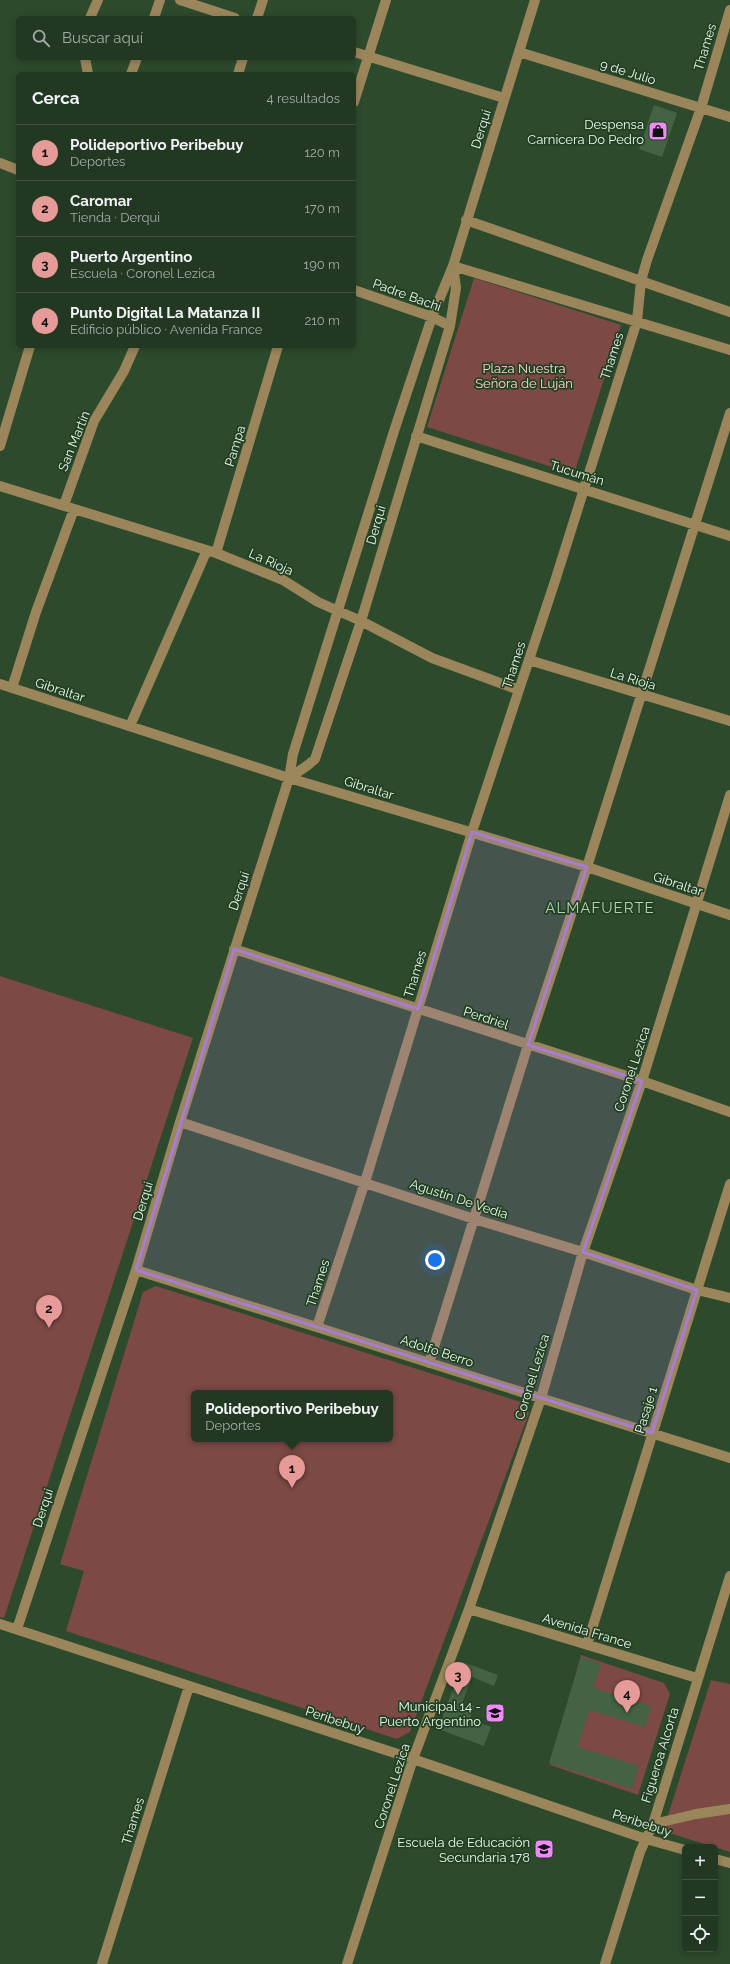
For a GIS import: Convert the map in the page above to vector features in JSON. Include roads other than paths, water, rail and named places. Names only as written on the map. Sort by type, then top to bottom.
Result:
[{"type":"street","points":[[91,16],[98,0]]},
{"type":"street","points":[[155,16],[160,0]]},
{"type":"street","points":[[180,0],[228,16]]},
{"type":"street","points":[[258,16],[263,0]]},
{"type":"street","points":[[356,96],[370,56],[386,0]]},
{"type":"street","name":"Derqui","points":[[17,1629],[136,1270],[180,1122],[289,778],[293,754],[339,612],[395,428],[432,317],[453,266],[535,0]]},
{"type":"street","name":"Thames","points":[[317,1327],[365,1182],[472,832],[529,660],[637,321],[641,281],[701,108],[730,10]]},
{"type":"street","points":[[356,52],[504,98]]},
{"type":"street","name":"9 de Julio","points":[[519,52],[730,117]]},
{"type":"street","points":[[85,60],[88,72]]},
{"type":"street","points":[[132,72],[136,60]]},
{"type":"street","points":[[239,72],[242,60]]},
{"type":"street","points":[[0,163],[16,169]]},
{"type":"street","points":[[466,220],[730,312]]},
{"type":"street","points":[[453,266],[730,350]]},
{"type":"street","name":"Derqui","points":[[289,778],[314,759],[361,621],[450,326],[456,288],[453,266]]},
{"type":"street","name":"Padre Bachi","points":[[356,291],[432,317],[450,326]]},
{"type":"street","points":[[0,446],[29,348]]},
{"type":"street","name":"San Martín","points":[[64,505],[94,421],[124,371],[134,348]]},
{"type":"street","name":"Pampa","points":[[130,726],[212,552],[277,348]]},
{"type":"street","points":[[429,1363],[528,1045],[642,695],[730,413]]},
{"type":"street","name":"Tucumán","points":[[416,436],[730,536]]},
{"type":"street","name":"La Rioja","points":[[0,486],[212,552],[283,580],[318,602],[361,621],[432,658],[519,690]]},
{"type":"street","points":[[12,688],[36,612],[74,509]]},
{"type":"street","name":"La Rioja","points":[[529,660],[730,721]]},
{"type":"street","name":"Gibraltar","points":[[0,684],[289,778],[587,867],[730,915]]},
{"type":"street","name":"Coronel Lezica","points":[[347,1964],[414,1759],[469,1609],[541,1398],[583,1252],[642,1081],[730,794]]},
{"type":"street","name":"Perdriel","points":[[234,949],[642,1081],[730,1112]]},
{"type":"street","name":"Agustín De Vedia","points":[[180,1122],[474,1219],[583,1252],[698,1290],[730,1298]]},
{"type":"street","name":"Pasaje 1","points":[[587,1645],[730,1184]]},
{"type":"street","name":"Adolfo Berro","points":[[136,1270],[730,1458]]},
{"type":"street","name":"Figueroa Alcorta","points":[[605,1964],[652,1824],[730,1576]]},
{"type":"street","name":"Avenida France","points":[[469,1609],[697,1678]]},
{"type":"street","name":"Peribebuy","points":[[0,1624],[414,1759],[646,1839],[682,1849]]},
{"type":"street","name":"Thames","points":[[102,1964],[189,1686]]},
{"type":"street","points":[[652,1824],[696,1814],[727,1811]]},
{"type":"street","points":[[718,1860],[730,1863]]},
{"type":"place","name":"Despensa Carnicera Do Pedro","points":[[658,131]]},
{"type":"place","name":"Caromar","points":[[49,1328]]},
{"type":"place","name":"Polideportivo Peribebuy","points":[[292,1488]]},
{"type":"place","name":"Puerto Argentino","points":[[458,1695]]},
{"type":"place","name":"Municipal 14 - Puerto Argentino","points":[[495,1713]]},
{"type":"place","name":"Punto Digital La Matanza II","points":[[627,1713]]},
{"type":"place","name":"Escuela de Educación Secundaria 178","points":[[544,1849]]},
{"type":"district","name":"ALMAFUERTE","points":[[600,908]]},
{"type":"park label","name":"Plaza Nuestra Señora de Luján","points":[[524,376]]}]
